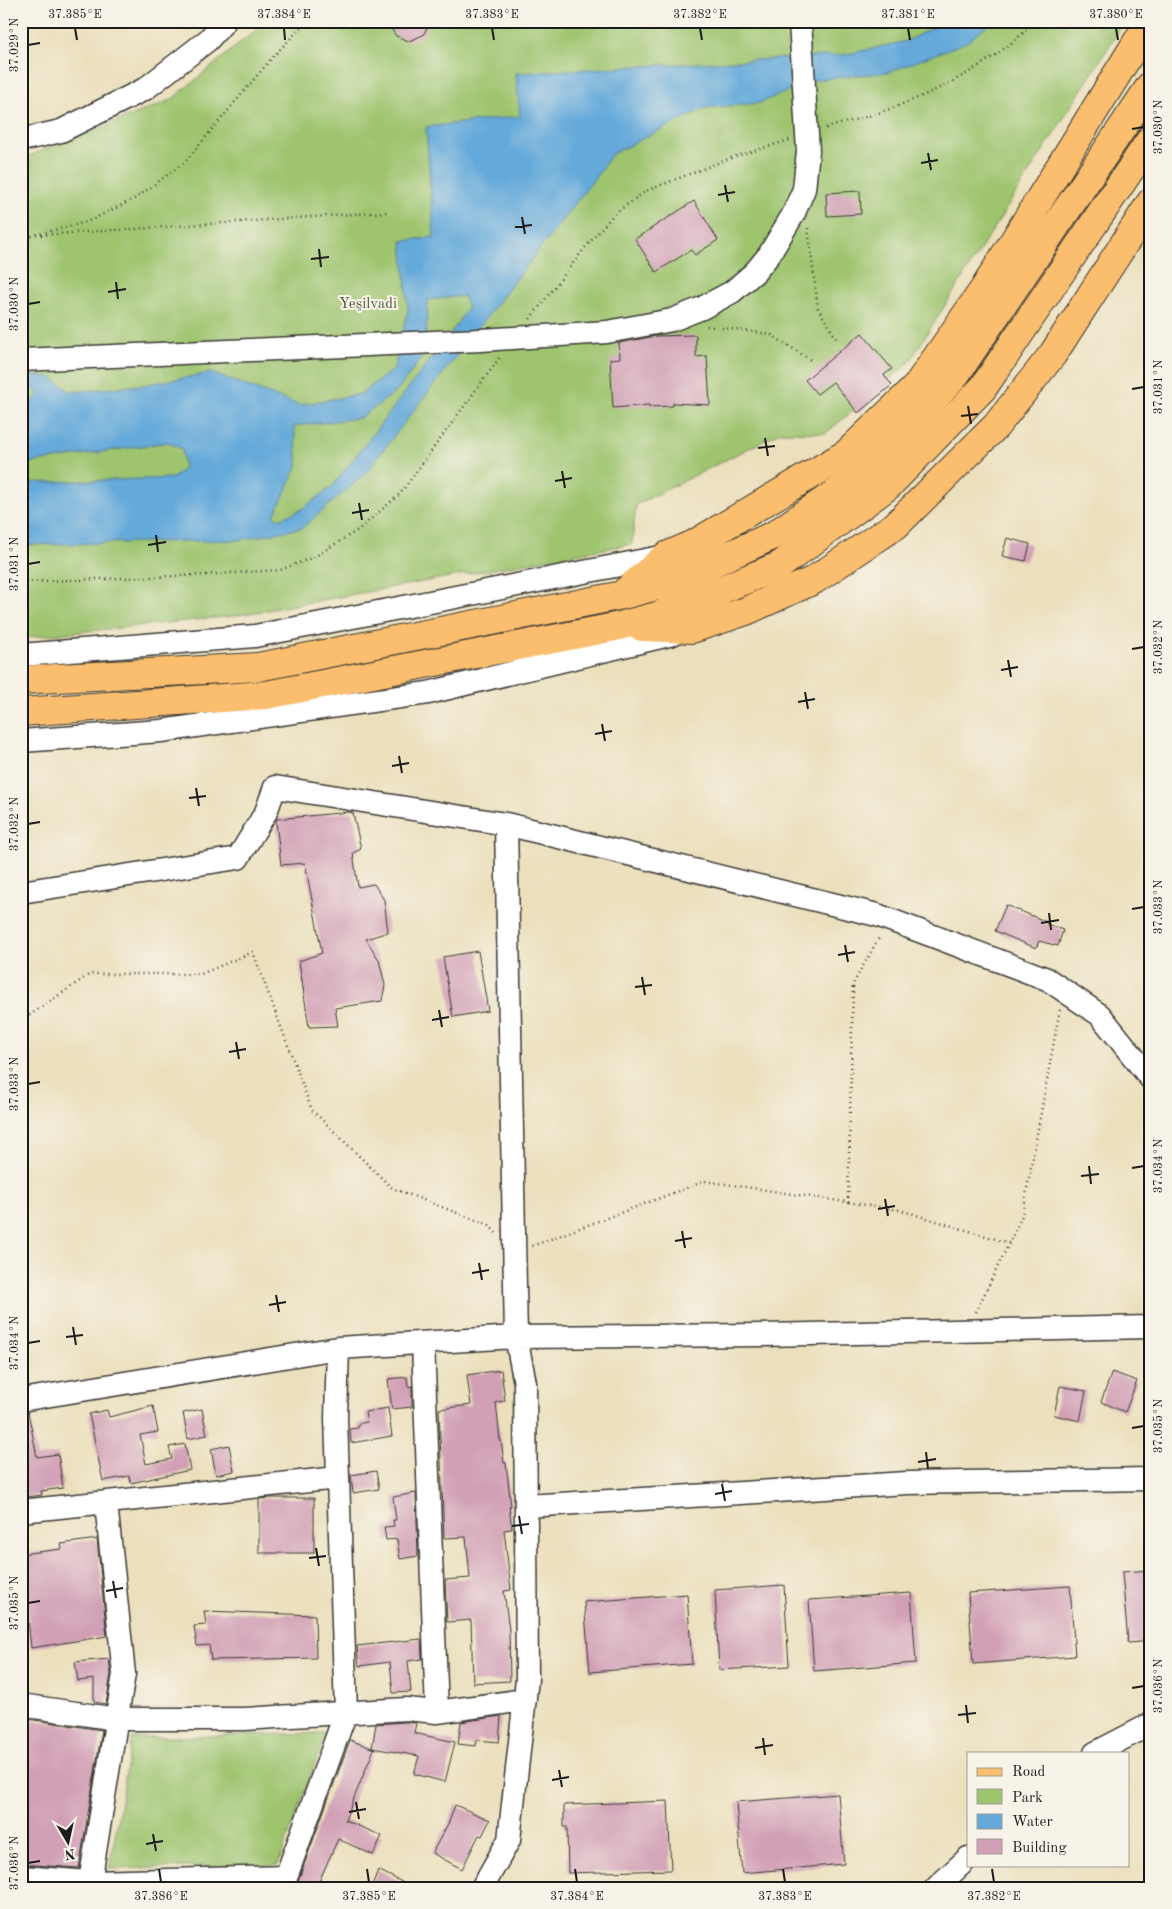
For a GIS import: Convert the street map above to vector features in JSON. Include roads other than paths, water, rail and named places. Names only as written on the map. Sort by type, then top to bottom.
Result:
[{"type":"main road","points":[[623,594],[666,556],[694,544],[846,454],[916,387],[984,289],[1150,21]]},
{"type":"main road","points":[[21,680],[258,667],[623,594],[668,583],[774,535],[862,475],[954,377],[1151,84]]},
{"type":"main road","points":[[21,712],[266,695],[615,627],[658,616],[779,566],[888,486],[983,388],[1151,139]]},
{"type":"main road","points":[[615,627],[692,629],[746,611],[814,580],[896,525],[996,426],[1048,362],[1151,202]]},
{"type":"street","points":[[21,140],[61,131],[145,89],[208,40],[225,21]]},
{"type":"street","points":[[21,360],[481,340],[607,332],[672,320],[702,308],[732,292],[755,272],[769,256],[794,213],[804,189],[808,152],[800,31]]},
{"type":"street","points":[[21,655],[255,636],[666,556]]},
{"type":"street","points":[[21,742],[160,731],[428,693],[692,629]]},
{"type":"street","points":[[21,892],[238,858],[266,812],[275,787],[506,824],[867,912],[1047,979],[1100,1015],[1151,1079]]},
{"type":"street","points":[[482,1888],[509,1840],[527,1678],[526,1383],[516,1337],[506,824]]},
{"type":"street","points":[[21,1400],[338,1348],[516,1337],[763,1335],[1151,1327]]},
{"type":"street","points":[[423,1343],[437,1712]]},
{"type":"street","points":[[21,1877],[90,1885],[282,1882],[346,1712],[336,1418],[338,1348]]},
{"type":"street","points":[[21,1512],[338,1478]]},
{"type":"street","points":[[526,1506],[907,1483],[1151,1479]]},
{"type":"street","points":[[90,1885],[124,1674],[106,1502]]},
{"type":"street","points":[[21,1705],[117,1718],[245,1718],[406,1709],[437,1712],[524,1700]]},
{"type":"street","points":[[1096,1752],[1151,1724]]},
{"type":"street","points":[[936,1888],[967,1859]]},
{"type":"water","points":[[945,21],[992,21],[967,42],[889,72],[814,80],[760,103],[705,108],[612,154],[363,476],[302,528],[239,540],[21,545],[21,483],[173,478],[184,468],[182,449],[168,442],[21,464],[21,407],[28,406],[39,394],[29,386],[21,386],[21,374],[50,377],[71,392],[143,385],[211,373],[299,405],[361,394],[394,369],[408,309],[402,241],[434,237],[426,127],[520,116],[516,73],[843,55],[907,41]],"holes":[[[463,296],[468,307],[451,333],[332,487],[299,511],[279,519],[274,516],[298,465],[294,426],[360,418],[397,391],[425,353],[428,300]]]},
{"type":"park label","name":"Yeşilvadi","points":[[368,304]]}]
